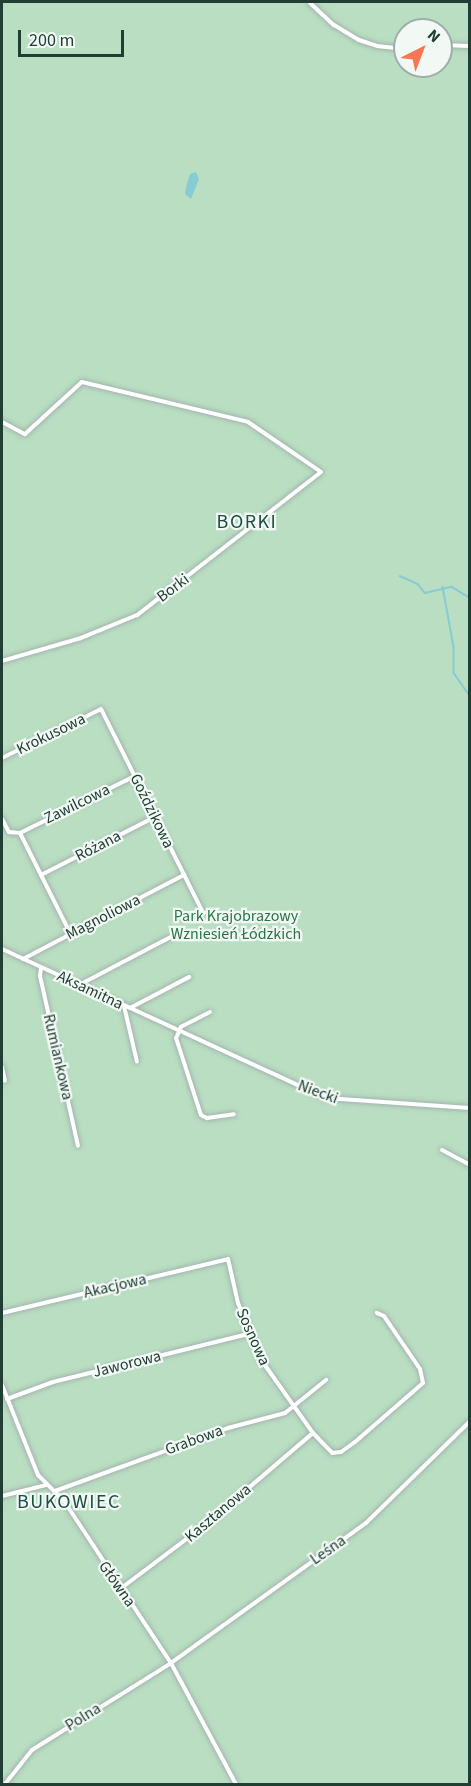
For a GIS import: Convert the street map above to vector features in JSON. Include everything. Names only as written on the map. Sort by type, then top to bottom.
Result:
[{"type":"street","points":[[309,2],[334,25],[359,40],[377,46],[393,48]]},
{"type":"street","points":[[453,45],[470,46]]},
{"type":"street","name":"Borki","points":[[2,422],[25,434],[82,382],[248,422],[321,472],[137,615],[81,638],[2,661]]},
{"type":"street","name":"Krokusowa","points":[[2,758],[101,709]]},
{"type":"street","name":"Goździkowa","points":[[101,709],[203,913]]},
{"type":"street","name":"Zawilcowa","points":[[20,833],[135,776]]},
{"type":"street","name":"Różana","points":[[41,875],[155,817]]},
{"type":"street","points":[[2,819],[9,832],[20,833],[70,933]]},
{"type":"street","name":"Magnoliowa","points":[[22,959],[184,875]]},
{"type":"street","points":[[79,985],[171,937]]},
{"type":"street","name":"Aksamitna","points":[[2,949],[178,1030]]},
{"type":"street","name":"Rumiankowa","points":[[42,968],[40,975],[78,1146]]},
{"type":"street","points":[[130,1008],[189,976]]},
{"type":"street","points":[[124,1006],[137,1062]]},
{"type":"street","points":[[210,1012],[178,1030],[183,1067],[201,1115],[207,1118],[234,1114]]},
{"type":"street","name":"Niecki","points":[[178,1030],[331,1100],[470,1108]]},
{"type":"street","points":[[2,1067],[5,1081]]},
{"type":"street","points":[[442,1150],[470,1165]]},
{"type":"street","name":"Akacjowa","points":[[2,1313],[228,1259]]},
{"type":"street","name":"Sosnowa","points":[[228,1259],[249,1334],[274,1381],[294,1407]]},
{"type":"street","points":[[294,1407],[332,1453],[341,1452],[423,1383],[420,1369],[384,1316],[377,1313]]},
{"type":"street","name":"Jaworowa","points":[[7,1399],[53,1382],[249,1334]]},
{"type":"street","name":"Grabowa","points":[[55,1491],[294,1407],[326,1380]]},
{"type":"street","points":[[2,1385],[46,1485],[2,1496]]},
{"type":"street","name":"Leśna","points":[[171,1662],[366,1523],[470,1421]]},
{"type":"street","name":"Kasztanowa","points":[[120,1589],[204,1527],[314,1434]]},
{"type":"street","name":"Główna","points":[[46,1485],[55,1491],[171,1662],[236,1785]]},
{"type":"street","name":"Polna","points":[[5,1785],[32,1750],[171,1662]]},
{"type":"green space","name":"Park Krajobrazowy Wzniesień Łódzkich","points":[[2,2],[469,2],[469,1784],[2,1784]]},
{"type":"water","points":[[196,172],[199,179],[191,199],[185,194],[186,187],[190,174]]},
{"type":"waterway","points":[[400,576],[418,584],[425,593],[452,587],[470,598]]},
{"type":"waterway","points":[[443,587],[454,647],[454,673],[470,696]]},
{"type":"district","name":"BORKI","points":[[247,522]]},
{"type":"district","name":"BUKOWIEC","points":[[69,1502]]}]
